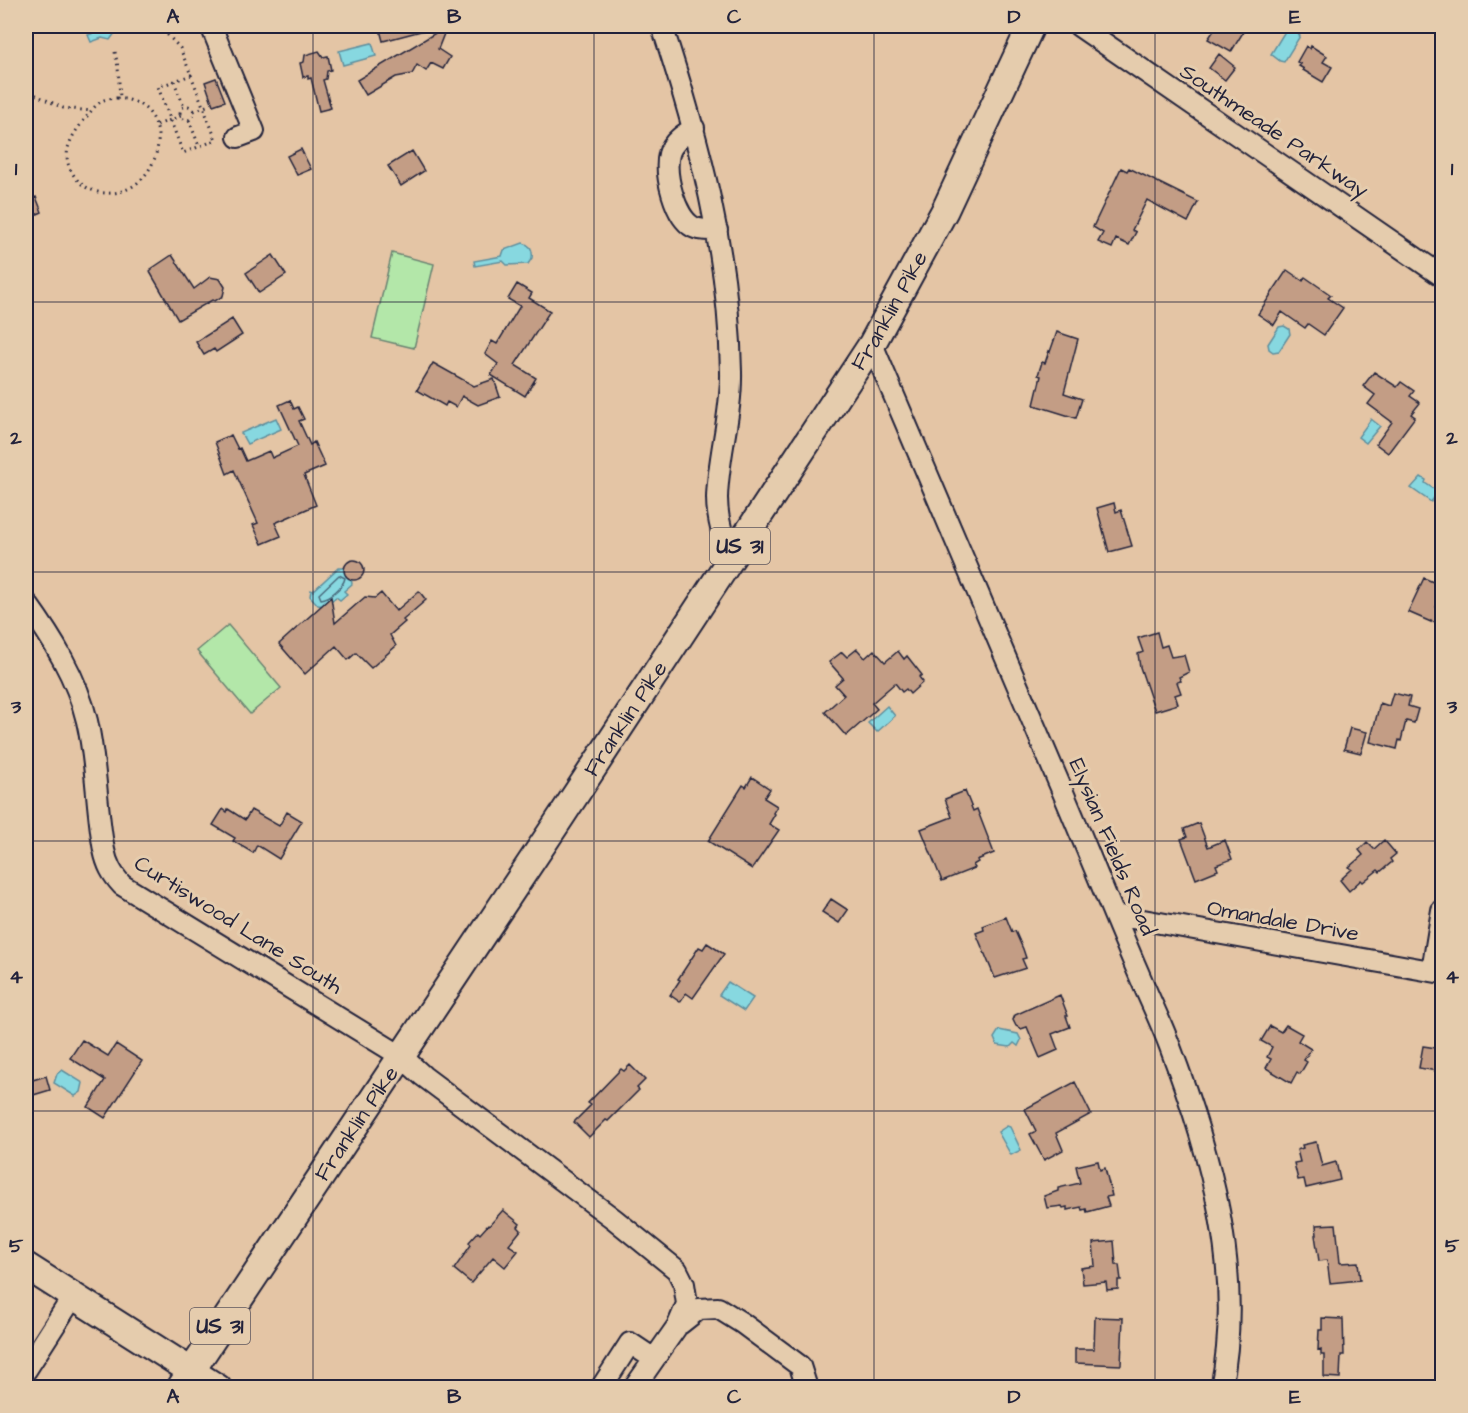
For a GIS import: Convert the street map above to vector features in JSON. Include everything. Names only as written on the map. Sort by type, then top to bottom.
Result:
[{"type":"main road","name":"Franklin Pike","points":[[186,1379],[872,344],[945,210],[1031,26]]},
{"type":"main road","points":[[26,1266],[74,1295],[186,1379],[218,1388]]},
{"type":"street","points":[[212,26],[254,131],[238,137]]},
{"type":"street","points":[[662,26],[708,180],[725,286],[731,374],[717,497],[721,528],[730,560]]},
{"type":"street","name":"Southmeade Parkway","points":[[1079,26],[1443,276]]},
{"type":"street","points":[[694,128],[674,143],[669,154],[668,169],[673,194],[684,220],[694,228],[717,230]]},
{"type":"street","name":"Elysian Fields Road","points":[[872,344],[1115,915],[1186,1092],[1214,1189],[1229,1292],[1228,1353],[1221,1388]]},
{"type":"street","name":"Curtiswood Lane South","points":[[26,602],[64,662],[87,720],[100,830],[107,864],[122,885],[400,1056],[423,1076],[614,1219],[677,1270],[684,1284],[800,1366],[807,1388]]},
{"type":"street","points":[[1437,972],[1443,910]]},
{"type":"street","name":"Omandale Drive","points":[[1115,915],[1437,972]]},
{"type":"street","points":[[634,1388],[678,1325],[687,1304],[684,1284]]},
{"type":"street","points":[[26,1370],[74,1295]]},
{"type":"street","points":[[678,1325],[699,1309],[718,1308]]},
{"type":"street","points":[[601,1388],[630,1343],[654,1359]]},
{"type":"path","points":[[159,26],[180,48],[216,140],[183,153],[158,87],[190,75]]},
{"type":"path","points":[[115,52],[120,98]]},
{"type":"path","points":[[174,81],[184,107]]},
{"type":"path","points":[[26,117],[33,114],[30,92],[32,82]]},
{"type":"path","points":[[30,92],[63,108],[92,111]]},
{"type":"path","points":[[120,98],[133,100],[148,111],[156,125],[159,135],[157,154],[150,170],[126,190],[116,193],[96,192],[78,181],[68,164],[66,154],[73,135],[92,111],[104,100],[120,98]]},
{"type":"path","points":[[193,111],[209,105]]},
{"type":"path","points":[[184,107],[189,107],[193,111]]},
{"type":"path","points":[[181,116],[184,107]]},
{"type":"path","points":[[189,120],[193,111]]},
{"type":"path","points":[[156,125],[181,116]]},
{"type":"path","points":[[181,116],[189,120]]},
{"type":"path","points":[[189,120],[199,146]]},
{"type":"green space","points":[[392,253],[434,264],[414,348],[372,338]]},
{"type":"green space","points":[[228,625],[281,688],[250,714],[197,651]]},
{"type":"water","points":[[103,26],[124,26],[126,29],[115,33],[110,40],[102,38],[91,42],[88,35],[99,31]]},
{"type":"water","points":[[1287,28],[1297,31],[1300,36],[1284,62],[1271,54]]},
{"type":"water","points":[[372,43],[376,56],[343,65],[339,51]]},
{"type":"water","points":[[523,243],[528,245],[532,251],[532,258],[528,264],[507,265],[503,261],[475,266],[474,261],[502,256],[504,250]]},
{"type":"water","points":[[1284,326],[1289,329],[1290,334],[1279,351],[1273,352],[1269,349],[1268,344],[1279,327]]},
{"type":"water","points":[[276,418],[281,429],[247,444],[241,433]]},
{"type":"water","points":[[1371,419],[1380,426],[1366,443],[1358,437]]},
{"type":"water","points":[[1421,477],[1426,480],[1425,483],[1438,492],[1431,502],[1411,488]]},
{"type":"water","points":[[338,568],[344,568],[351,577],[352,584],[344,591],[347,594],[340,600],[336,597],[325,606],[318,605],[310,596],[311,590],[313,591]]},
{"type":"water","points":[[887,706],[895,716],[877,732],[868,723]]},
{"type":"water","points":[[728,982],[753,998],[744,1011],[719,995]]},
{"type":"water","points":[[999,1030],[1018,1034],[1021,1040],[1018,1046],[1014,1043],[1010,1047],[997,1045],[994,1038]]},
{"type":"water","points":[[62,1070],[83,1083],[81,1092],[75,1096],[54,1083],[57,1074]]},
{"type":"water","points":[[1007,1126],[1010,1127],[1021,1150],[1011,1155],[998,1132]]},
{"type":"building","points":[[379,26],[425,26],[425,30],[383,41]]},
{"type":"building","points":[[447,26],[438,49],[450,57],[443,69],[431,63],[426,71],[417,65],[412,74],[396,77],[366,95],[357,80]]},
{"type":"building","points":[[1217,26],[1247,26],[1231,52],[1208,39]]},
{"type":"building","points":[[1306,46],[1310,49],[1311,46],[1327,56],[1323,62],[1332,67],[1323,82],[1303,70],[1299,66],[1301,64],[1297,62]]},
{"type":"building","points":[[319,51],[323,57],[328,56],[331,70],[327,71],[326,79],[323,80],[331,108],[319,111],[311,78],[303,77],[300,63],[304,62],[305,55]]},
{"type":"building","points":[[1219,54],[1235,67],[1225,80],[1209,68]]},
{"type":"building","points":[[216,78],[225,101],[213,105],[205,82]]},
{"type":"building","points":[[301,149],[311,169],[297,175],[287,156]]},
{"type":"building","points":[[412,151],[424,171],[401,186],[388,166]]},
{"type":"building","points":[[1121,168],[1127,171],[1129,168],[1198,202],[1188,222],[1147,200],[1132,230],[1136,232],[1129,245],[1116,239],[1112,248],[1098,242],[1103,233],[1093,227]]},
{"type":"building","points":[[36,197],[42,212],[26,219],[26,201]]},
{"type":"building","points":[[172,255],[194,289],[210,277],[220,279],[225,287],[223,296],[178,320],[150,272]]},
{"type":"building","points":[[273,255],[286,275],[259,293],[246,273]]},
{"type":"building","points":[[1287,270],[1303,281],[1305,277],[1331,295],[1328,298],[1343,308],[1324,335],[1308,324],[1305,328],[1282,312],[1274,325],[1258,314]]},
{"type":"building","points":[[517,284],[532,293],[529,298],[550,311],[515,365],[536,378],[525,396],[491,375],[498,364],[485,354],[492,341],[497,344],[520,306],[508,299]]},
{"type":"building","points":[[232,319],[242,335],[216,352],[214,349],[204,355],[196,342]]},
{"type":"building","points":[[1057,332],[1078,339],[1064,393],[1082,399],[1076,418],[1034,405],[1042,362],[1045,363]]},
{"type":"building","points":[[433,363],[474,386],[494,379],[500,397],[478,405],[462,396],[456,407],[447,402],[445,406],[417,390]]},
{"type":"building","points":[[1374,372],[1397,387],[1401,382],[1414,391],[1410,396],[1420,403],[1411,414],[1415,417],[1388,453],[1376,444],[1392,422],[1368,404],[1375,395],[1363,386]]},
{"type":"building","points":[[290,400],[294,409],[298,407],[304,419],[299,421],[310,445],[314,442],[325,466],[304,475],[316,505],[275,523],[281,536],[262,544],[253,525],[258,523],[234,470],[227,474],[215,442],[231,435],[246,461],[269,451],[272,458],[298,446],[279,405]]},
{"type":"building","points":[[1114,503],[1116,512],[1121,510],[1132,546],[1109,552],[1097,508]]},
{"type":"building","points":[[350,560],[358,560],[364,566],[364,574],[358,580],[350,580],[344,574],[344,566]]},
{"type":"building","points":[[1443,560],[1443,593],[1436,607],[1442,610],[1437,623],[1408,612],[1424,578],[1433,582]]},
{"type":"building","points":[[419,591],[426,600],[390,635],[396,646],[371,668],[356,653],[348,660],[336,646],[305,674],[279,644],[331,597],[335,623],[365,597],[375,598],[381,593],[396,611]]},
{"type":"building","points":[[1157,632],[1161,647],[1167,645],[1171,657],[1184,655],[1189,672],[1179,677],[1181,681],[1177,682],[1181,693],[1175,695],[1178,704],[1155,711],[1140,667],[1138,654],[1143,652],[1138,638]]},
{"type":"building","points":[[857,649],[865,658],[874,650],[885,662],[898,651],[904,659],[907,656],[922,675],[919,677],[923,682],[910,694],[906,689],[902,692],[895,683],[872,703],[877,709],[846,736],[825,712],[844,695],[835,685],[843,678],[829,662],[842,652],[847,657]]},
{"type":"building","points":[[1393,693],[1410,697],[1408,706],[1418,709],[1414,723],[1406,721],[1397,749],[1370,742],[1380,703],[1389,706]]},
{"type":"building","points":[[1350,728],[1367,732],[1361,753],[1344,749]]},
{"type":"building","points":[[752,777],[770,789],[764,798],[777,806],[769,824],[779,830],[752,869],[708,841],[743,785],[746,787]]},
{"type":"building","points":[[965,791],[973,811],[977,809],[994,853],[977,860],[978,862],[973,865],[975,868],[942,881],[921,829],[952,817],[945,799]]},
{"type":"building","points":[[223,809],[227,812],[228,809],[245,820],[251,810],[279,826],[287,812],[302,821],[279,859],[257,845],[253,853],[233,841],[235,838],[213,825]]},
{"type":"building","points":[[1199,823],[1208,847],[1225,840],[1232,859],[1216,865],[1218,870],[1196,879],[1181,839],[1187,837],[1184,829]]},
{"type":"building","points":[[1384,840],[1396,854],[1390,859],[1392,862],[1363,882],[1361,880],[1349,891],[1340,880],[1352,869],[1349,867],[1363,855],[1359,850],[1367,842],[1374,849]]},
{"type":"building","points":[[831,899],[848,910],[839,923],[822,912]]},
{"type":"building","points":[[1006,917],[1023,949],[1026,958],[1022,959],[1026,968],[995,978],[976,933],[984,930],[983,926]]},
{"type":"building","points":[[707,943],[724,954],[693,998],[686,993],[680,1002],[670,995],[699,947],[703,949]]},
{"type":"building","points":[[1060,995],[1070,1027],[1052,1034],[1058,1050],[1040,1058],[1027,1027],[1021,1029],[1013,1020],[1015,1015]]},
{"type":"building","points":[[1286,1025],[1302,1034],[1298,1041],[1311,1049],[1304,1060],[1307,1062],[1300,1074],[1297,1072],[1291,1083],[1266,1068],[1271,1059],[1267,1057],[1272,1047],[1261,1041],[1270,1026],[1281,1032]]},
{"type":"building","points":[[82,1040],[108,1056],[116,1044],[142,1061],[105,1118],[88,1107],[105,1080],[70,1058]]},
{"type":"building","points":[[1423,1046],[1443,1049],[1443,1072],[1419,1068]]},
{"type":"building","points":[[630,1065],[645,1080],[637,1088],[639,1090],[589,1137],[574,1122],[591,1105],[588,1103],[621,1069],[624,1071]]},
{"type":"building","points":[[46,1076],[50,1090],[30,1096],[26,1082]]},
{"type":"building","points":[[1075,1082],[1091,1114],[1056,1133],[1063,1150],[1044,1160],[1030,1134],[1036,1131],[1025,1109]]},
{"type":"building","points":[[1316,1142],[1322,1166],[1336,1162],[1340,1180],[1306,1188],[1304,1179],[1298,1180],[1294,1163],[1300,1162],[1297,1150],[1303,1148],[1302,1145]]},
{"type":"building","points":[[1098,1161],[1100,1170],[1105,1168],[1112,1196],[1106,1197],[1109,1206],[1087,1212],[1081,1207],[1067,1210],[1067,1207],[1062,1206],[1047,1208],[1044,1196],[1058,1191],[1058,1188],[1080,1183],[1076,1166]]},
{"type":"building","points":[[503,1210],[520,1224],[518,1227],[521,1230],[509,1245],[518,1251],[505,1267],[493,1257],[471,1283],[454,1269],[471,1245],[469,1242],[478,1232],[480,1234],[489,1226]]},
{"type":"building","points":[[1336,1224],[1340,1263],[1358,1262],[1360,1280],[1330,1283],[1327,1260],[1319,1261],[1315,1235],[1317,1235],[1316,1225]]},
{"type":"building","points":[[1114,1241],[1116,1265],[1119,1265],[1121,1280],[1118,1280],[1118,1289],[1107,1290],[1106,1282],[1083,1284],[1081,1268],[1095,1266],[1093,1243]]},
{"type":"building","points":[[1095,1317],[1123,1318],[1121,1365],[1075,1363],[1075,1349],[1094,1349]]},
{"type":"building","points":[[1322,1318],[1343,1319],[1344,1355],[1341,1355],[1340,1378],[1324,1377],[1324,1355],[1321,1355],[1321,1349],[1318,1350]]}]
